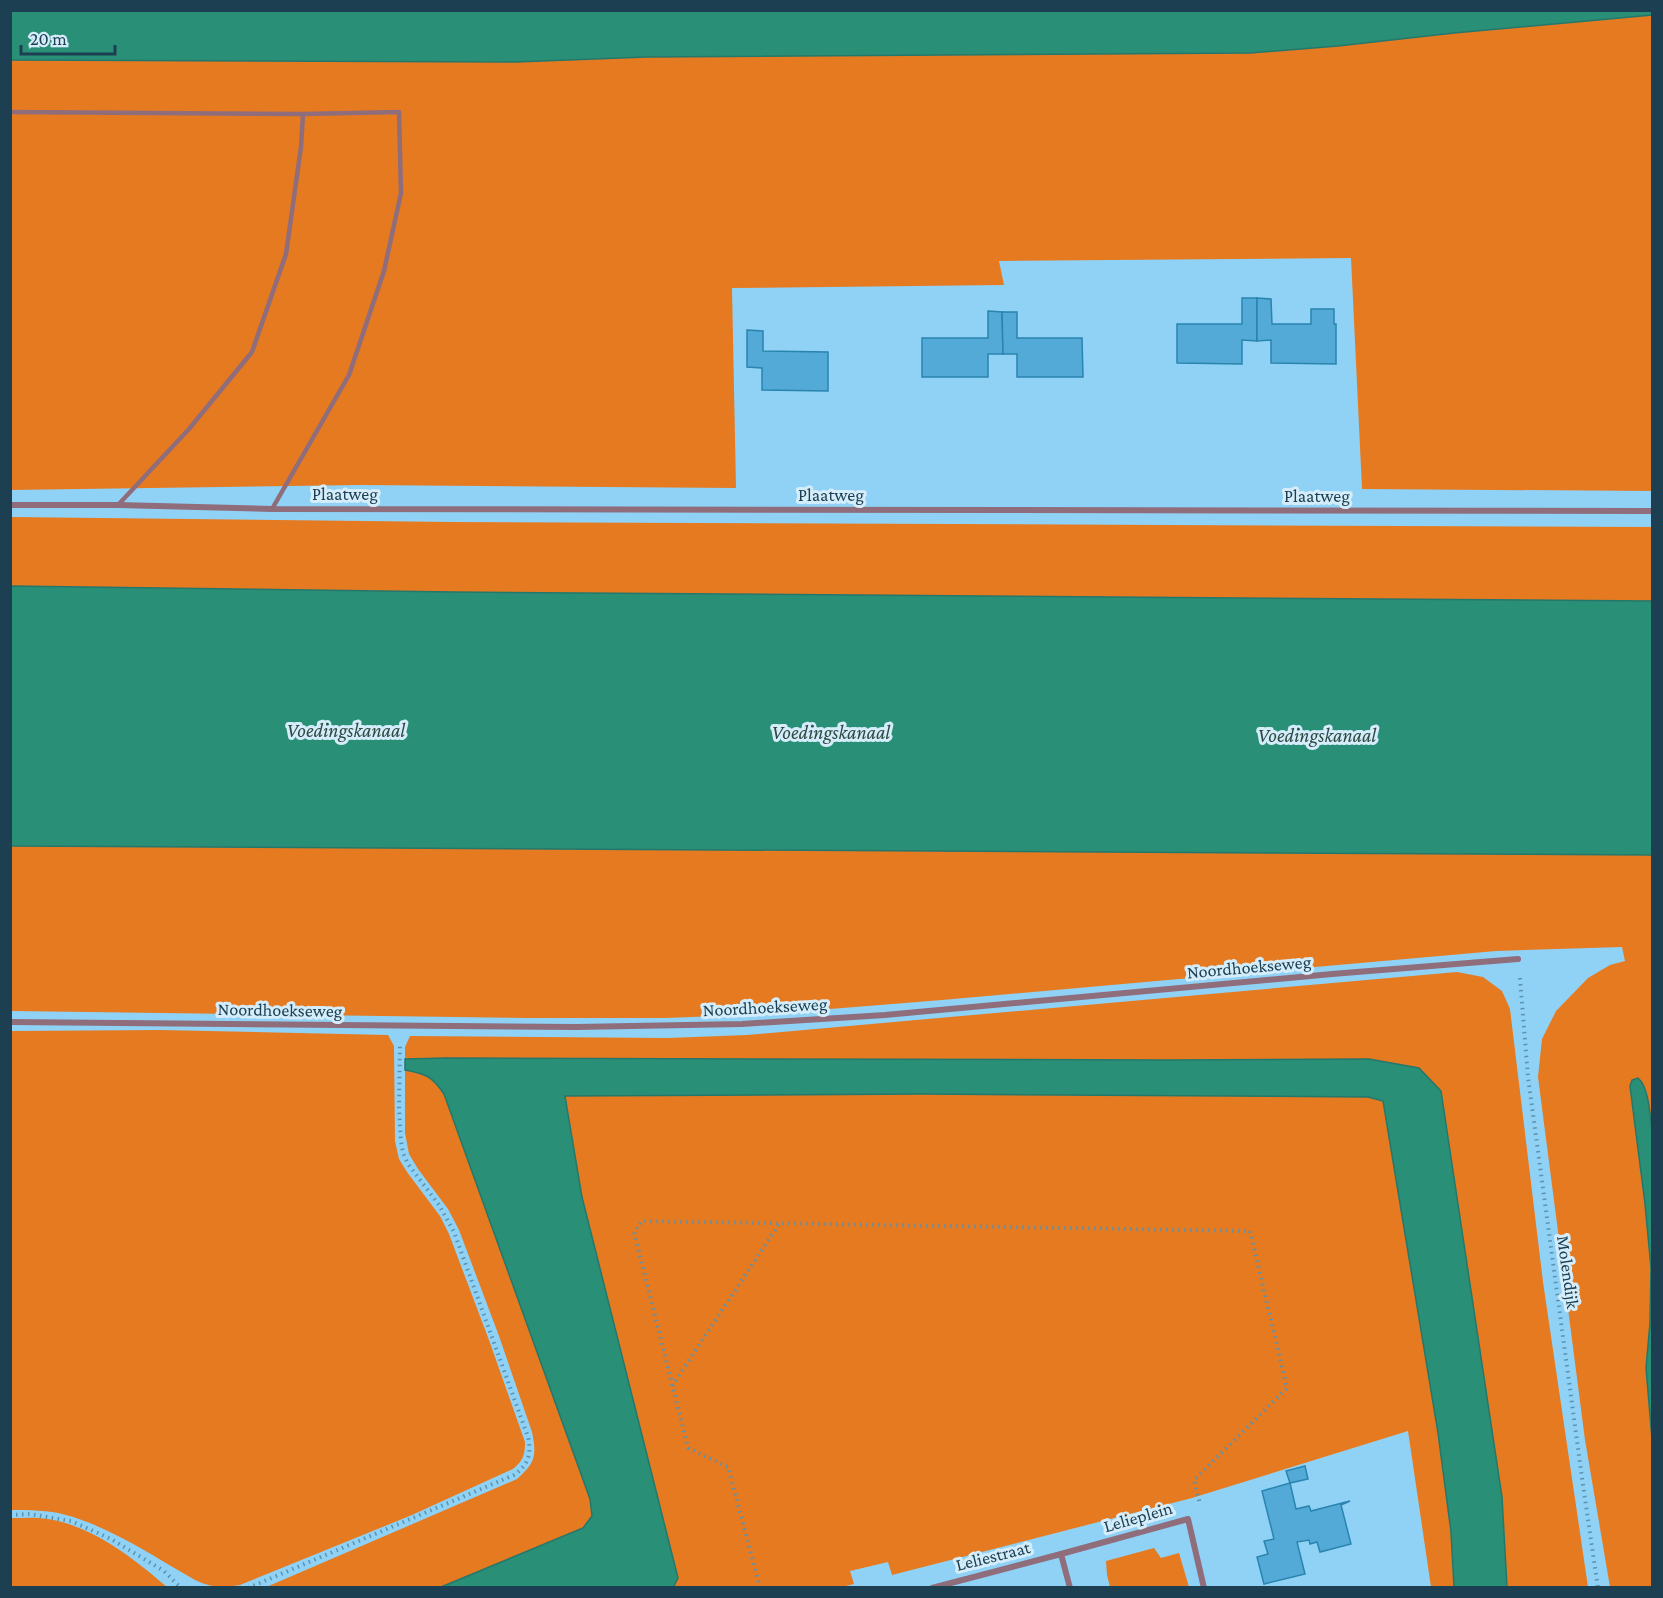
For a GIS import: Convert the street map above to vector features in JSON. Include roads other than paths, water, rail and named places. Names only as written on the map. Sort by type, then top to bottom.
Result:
[{"type":"street","name":"Plaatweg","points":[[10,504],[272,510],[1653,511]]},
{"type":"street","name":"Noordhoekseweg","points":[[10,1022],[576,1027],[742,1024],[885,1015],[1518,959]]},
{"type":"street","name":"Lelieplein","points":[[1061,1554],[1188,1519],[1204,1587]]},
{"type":"street","name":"Leliestraat","points":[[932,1587],[1061,1554]]},
{"type":"street","points":[[1061,1554],[1070,1587]]},
{"type":"lane","points":[[10,112],[303,114],[399,112],[401,193],[384,271],[349,375],[272,510]]},
{"type":"lane","points":[[118,505],[189,429],[252,352],[286,254],[301,147],[303,114]]},
{"type":"water","points":[[11,10],[1652,10],[1652,15],[1250,53],[647,57],[516,62],[11,60]]},
{"type":"water","name":"Voedingskanaal","points":[[11,586],[455,592],[1652,601],[1652,855],[11,846]]},
{"type":"water","points":[[405,1059],[1369,1059],[1419,1068],[1441,1091],[1502,1497],[1507,1587],[1454,1587],[1451,1532],[1438,1433],[1383,1101],[1368,1097],[923,1094],[565,1096],[582,1197],[678,1578],[673,1588],[441,1587],[583,1528],[592,1516],[590,1499],[444,1094],[428,1077],[405,1070]]},
{"type":"water","points":[[1638,1078],[1647,1095],[1652,1130],[1652,1439],[1646,1368],[1651,1268],[1630,1086],[1632,1080]]}]
